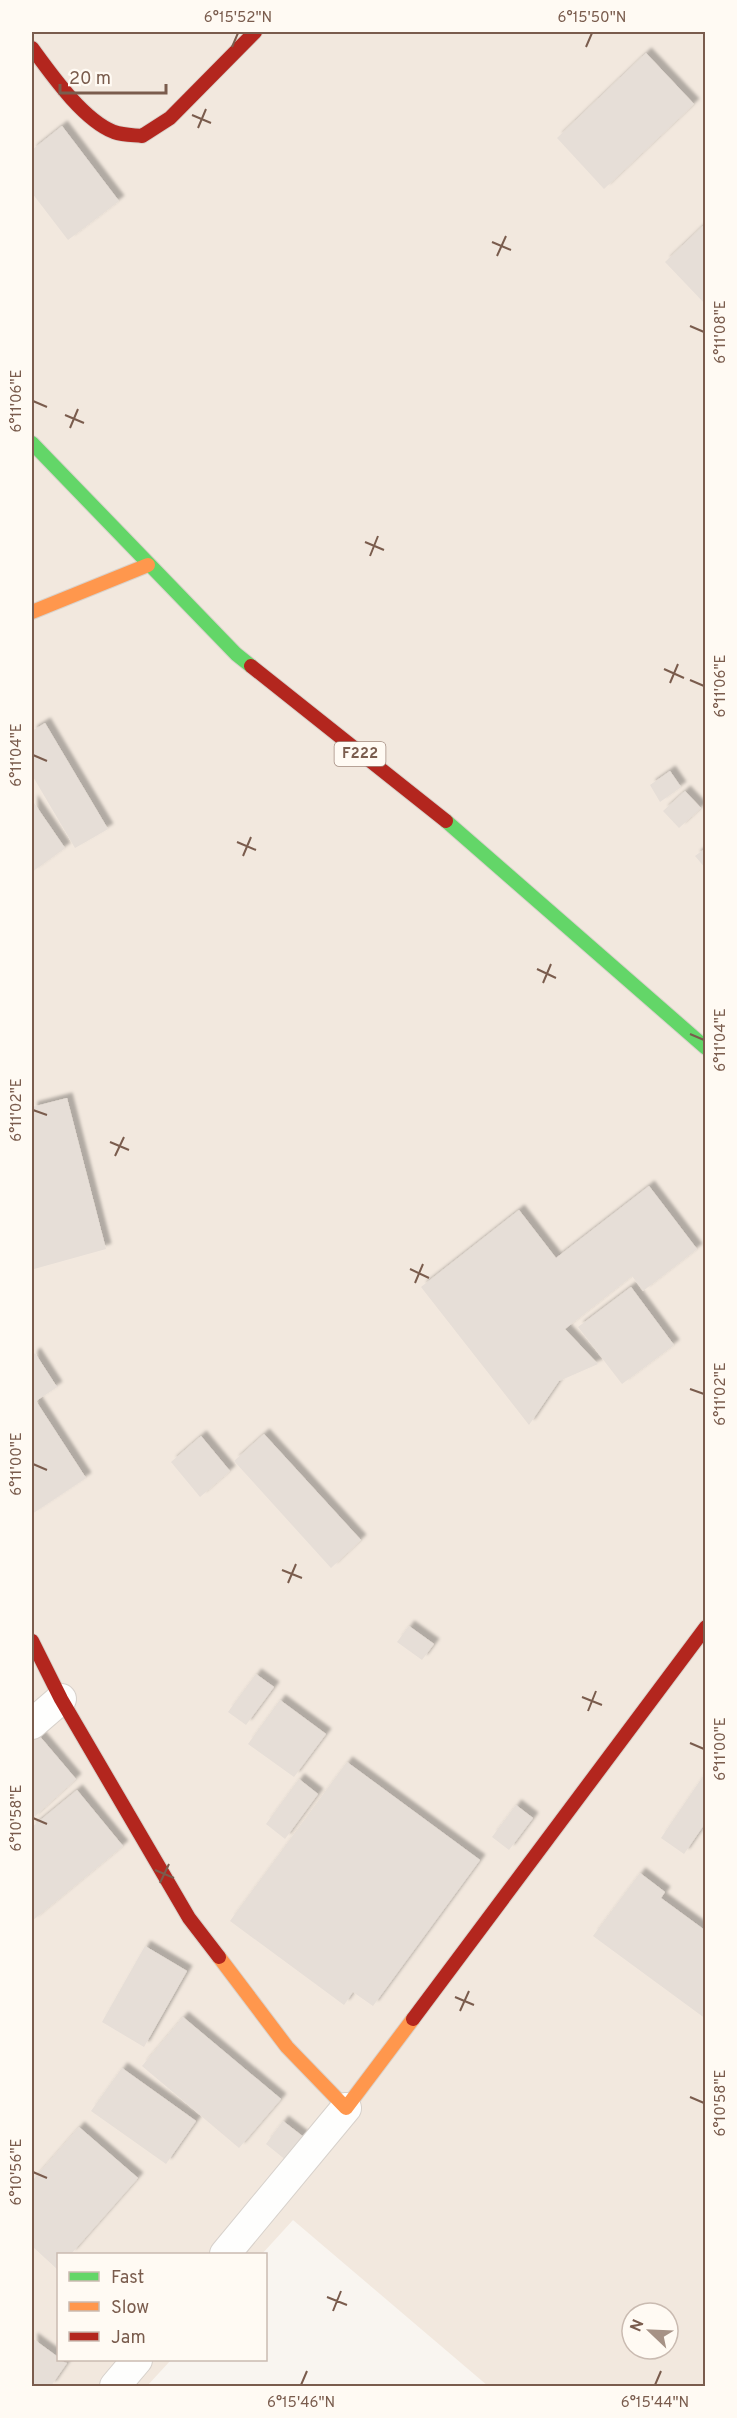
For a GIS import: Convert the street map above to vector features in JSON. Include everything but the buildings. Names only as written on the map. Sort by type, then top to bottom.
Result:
[{"type":"street","points":[[32,48],[83,109],[112,132],[142,136],[170,118],[255,32]]},
{"type":"street","name":"F222","points":[[32,443],[148,566],[236,654],[453,827],[705,1048]]},
{"type":"street","points":[[32,612],[148,566]]},
{"type":"street","points":[[226,2253],[346,2108],[705,1627]]},
{"type":"street","points":[[32,1641],[61,1699],[189,1918],[287,2047],[346,2108]]},
{"type":"street","points":[[32,1724],[61,1699]]},
{"type":"street","points":[[115,2386],[136,2361]]},
{"type":"shaded area","points":[[32,32],[705,32],[705,2386],[488,2386],[293,2220],[263,2253],[57,2253],[57,2361],[170,2361],[147,2386],[32,2386]]},
{"type":"traffic: fast","points":[[32,443],[236,654],[251,666]]},
{"type":"traffic: fast","points":[[446,821],[706,1048]]},
{"type":"traffic: slow","points":[[32,612],[148,565]]},
{"type":"traffic: slow","points":[[219,1957],[287,2047],[346,2108],[413,2019]]},
{"type":"traffic: jam","points":[[32,48],[68,95],[102,126],[114,132],[142,136],[170,118],[255,32]]},
{"type":"traffic: jam","points":[[251,666],[446,821]]},
{"type":"traffic: jam","points":[[413,2019],[706,1627]]},
{"type":"traffic: jam","points":[[32,1641],[61,1699],[189,1918],[219,1957]]}]
